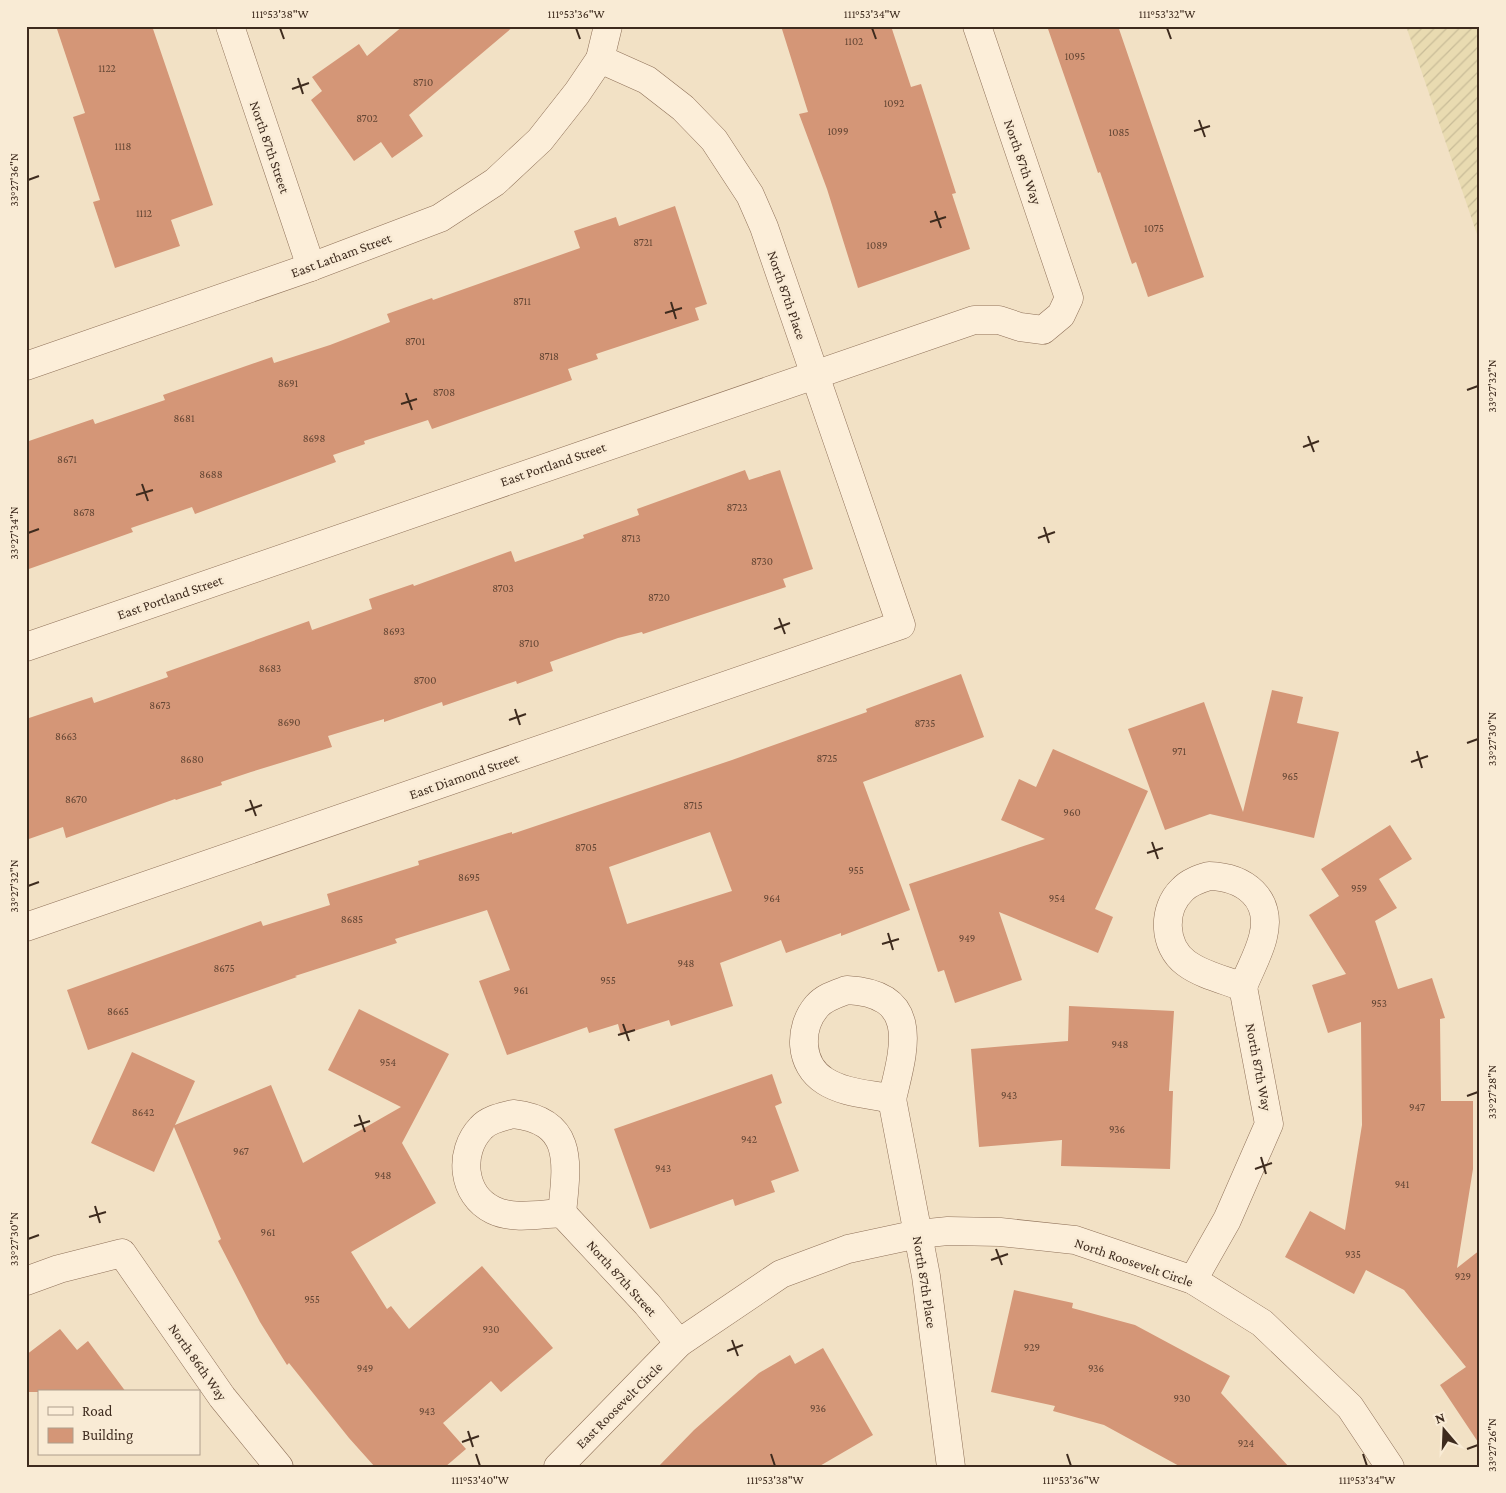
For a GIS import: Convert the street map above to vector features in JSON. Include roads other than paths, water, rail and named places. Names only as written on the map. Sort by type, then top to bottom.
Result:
[{"type":"street","name":"North 87th Street","points":[[230,26],[311,267]]},
{"type":"street","points":[[600,59],[608,26]]},
{"type":"street","name":"North 87th Way","points":[[977,26],[1069,298]]},
{"type":"street","name":"East Latham Street","points":[[26,366],[311,267],[440,218],[495,182],[540,140],[577,93],[600,59]]},
{"type":"street","name":"North 87th Place","points":[[600,59],[647,80],[682,108],[714,140],[750,195],[764,227],[901,625]]},
{"type":"street","name":"East Portland Street","points":[[26,646],[814,373],[974,320],[999,320],[1020,327],[1043,330],[1061,315],[1069,298]]},
{"type":"street","name":"East Diamond Street","points":[[26,927],[901,625]]},
{"type":"street","name":"North 87th Way","points":[[1193,1280],[1227,1220],[1269,1124],[1243,987]]},
{"type":"street","name":"North 87th Place","points":[[892,1099],[918,1234],[952,1467]]},
{"type":"street","name":"North 87th Street","points":[[562,1213],[647,1304],[680,1343]]},
{"type":"street","name":"North Roosevelt Circle","points":[[680,1343],[780,1274],[848,1248],[918,1234],[948,1231],[1000,1232],[1075,1240],[1193,1280],[1269,1329],[1350,1407],[1390,1467]]},
{"type":"street","name":"North 86th Way","points":[[26,1281],[59,1268],[122,1252],[222,1397],[279,1467]]},
{"type":"street","name":"East Roosevelt Circle","points":[[558,1467],[680,1343]]}]
